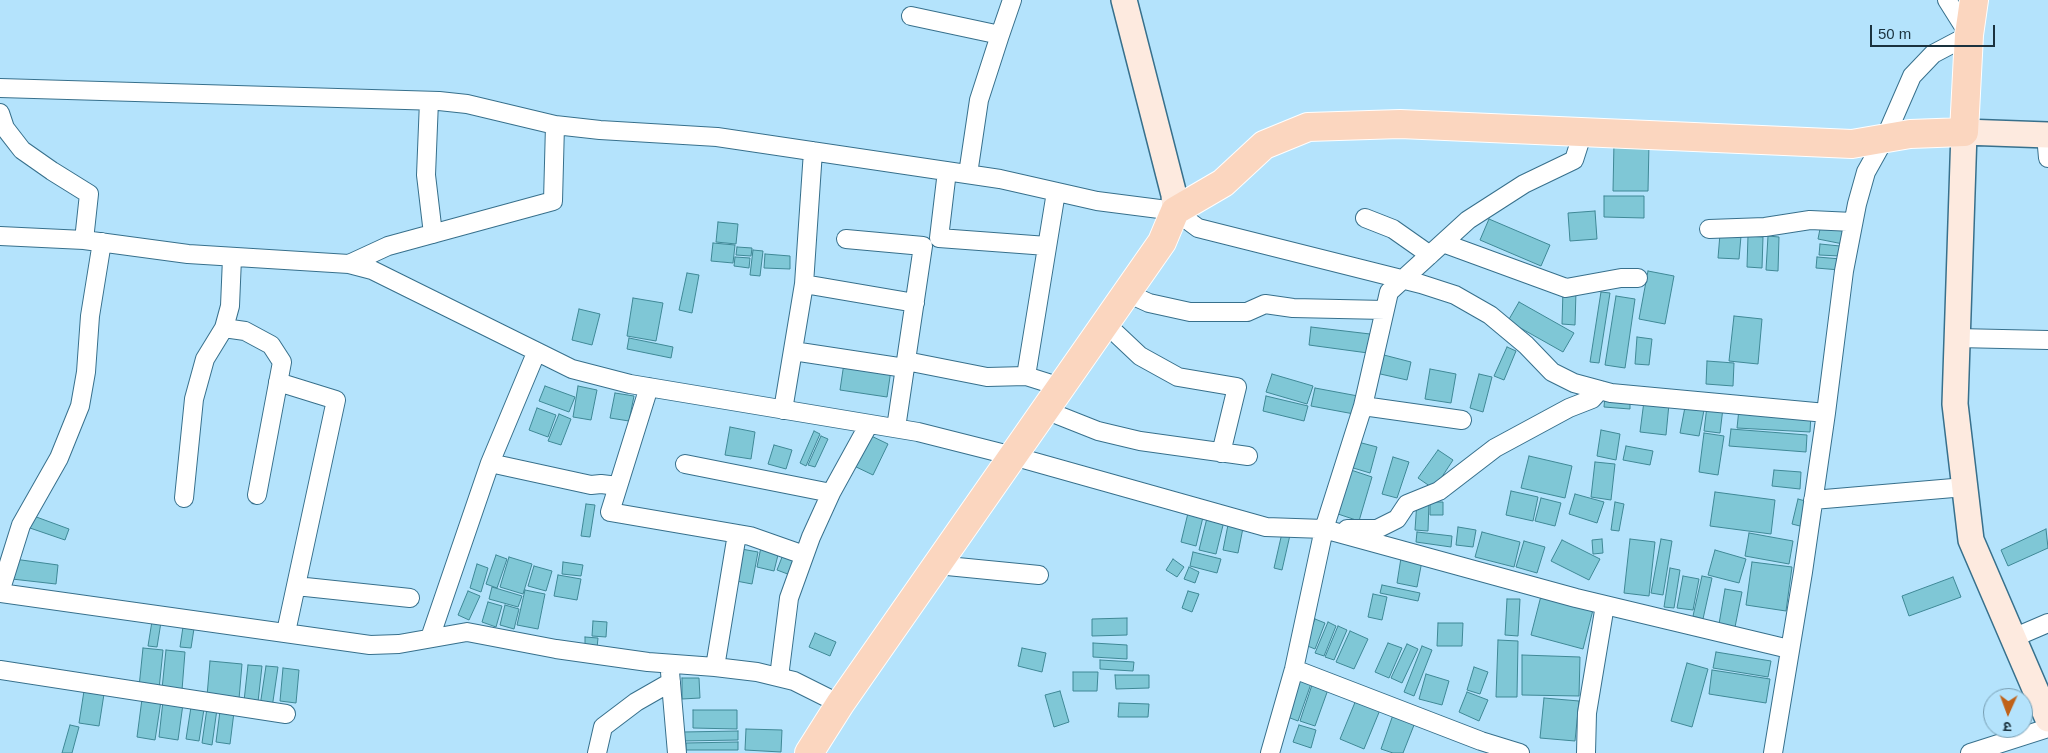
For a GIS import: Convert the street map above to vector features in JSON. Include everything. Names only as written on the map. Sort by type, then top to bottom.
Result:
[{"type":"main road","points":[[809,753],[840,704],[1162,242],[1175,211],[1174,195],[1124,0]]},
{"type":"main road","points":[[1974,0],[1964,132],[1955,404],[1971,540],[2048,719]]},
{"type":"main road","points":[[1175,211],[1223,183],[1264,145],[1308,127],[1400,124],[1852,144],[1910,134],[1964,132],[2047,143]]},
{"type":"street","points":[[968,174],[979,100],[1012,0]]},
{"type":"street","points":[[1773,753],[1813,500],[1844,271],[1853,222],[1866,172],[1885,138],[1912,76],[1933,54],[1970,35],[1947,0]]},
{"type":"street","points":[[911,16],[1000,35]]},
{"type":"street","points":[[0,88],[429,101],[467,104],[555,124],[600,130],[717,137],[968,174],[1097,201],[1175,211],[1198,228],[1404,280],[1455,295],[1490,315],[1526,344],[1552,372],[1574,383],[1620,394],[1826,413]]},
{"type":"street","points":[[429,101],[426,175],[433,234]]},
{"type":"street","points":[[0,113],[5,128],[22,150],[52,172],[90,194],[84,240]]},
{"type":"street","points":[[349,264],[388,246],[553,201],[555,124]]},
{"type":"street","points":[[1270,753],[1294,669],[1324,529],[1363,406],[1389,292],[1468,220],[1524,184],[1574,160],[1583,132]]},
{"type":"street","points":[[783,410],[804,284],[813,151]]},
{"type":"street","points":[[947,172],[939,238],[1047,246]]},
{"type":"street","points":[[1026,376],[1056,192]]},
{"type":"street","points":[[1365,218],[1437,249],[1566,288],[1621,278],[1638,278]]},
{"type":"street","points":[[1710,229],[1765,227],[1810,220],[1853,222]]},
{"type":"street","points":[[0,236],[84,240],[232,258],[349,264],[372,270],[536,353],[572,369],[649,387],[918,432],[1013,456],[1266,527],[1377,529],[1397,520],[1407,504],[1439,491],[1494,448],[1569,408],[1592,399],[1600,390]]},
{"type":"street","points":[[846,239],[923,246],[896,428]]},
{"type":"street","points":[[102,242],[90,316],[86,372],[80,406],[59,458],[21,525],[0,592],[370,645],[399,644],[467,632],[556,649],[670,664],[715,667],[779,677],[794,681],[840,704]]},
{"type":"street","points":[[184,498],[194,399],[205,359],[224,328],[230,306],[232,258]]},
{"type":"street","points":[[804,284],[915,303]]},
{"type":"street","points":[[1126,293],[1149,303],[1190,312],[1246,312],[1265,304],[1293,308],[1385,310]]},
{"type":"street","points":[[1105,324],[1140,356],[1178,377],[1237,387],[1221,453]]},
{"type":"street","points":[[224,328],[246,331],[271,345],[282,362],[256,495]]},
{"type":"street","points":[[1957,338],[2048,340]]},
{"type":"street","points":[[793,351],[987,377],[1026,376],[1061,387]]},
{"type":"street","points":[[430,638],[490,464],[536,353]]},
{"type":"street","points":[[278,382],[336,400],[286,632]]},
{"type":"street","points":[[649,387],[610,512],[750,536],[804,555]]},
{"type":"street","points":[[1363,406],[1462,420]]},
{"type":"street","points":[[1045,410],[1098,431],[1132,439],[1248,456]]},
{"type":"street","points":[[779,677],[789,598],[804,555],[831,493],[869,424]]},
{"type":"street","points":[[490,464],[591,485],[618,486]]},
{"type":"street","points":[[684,464],[831,493]]},
{"type":"street","points":[[1813,500],[1965,487]]},
{"type":"street","points":[[1324,529],[1605,605],[1789,649]]},
{"type":"street","points":[[715,667],[737,534]]},
{"type":"street","points":[[937,565],[1039,575]]},
{"type":"street","points":[[296,586],[410,598]]},
{"type":"street","points":[[1586,753],[1587,713],[1605,605]]},
{"type":"street","points":[[2013,638],[2048,623]]},
{"type":"street","points":[[670,664],[677,753]]},
{"type":"street","points":[[1294,669],[1482,741],[1520,753]]},
{"type":"street","points":[[0,670],[286,714]]},
{"type":"street","points":[[597,753],[603,727],[636,702],[671,682]]},
{"type":"street","points":[[1970,753],[2048,728]]},
{"type":"building","points":[[1614,142],[1649,143],[1648,191],[1613,191]]},
{"type":"building","points":[[1604,196],[1644,196],[1644,218],[1604,217]]},
{"type":"building","points":[[1595,211],[1597,239],[1570,241],[1568,213]]},
{"type":"building","points":[[1489,219],[1550,245],[1541,266],[1480,240]]},
{"type":"building","points":[[718,222],[738,224],[736,244],[716,242]]},
{"type":"building","points":[[1821,224],[1846,229],[1843,244],[1818,239]]},
{"type":"building","points":[[1720,234],[1741,236],[1739,259],[1718,258]]},
{"type":"building","points":[[1748,236],[1763,237],[1762,268],[1747,267]]},
{"type":"building","points":[[1768,236],[1779,237],[1778,271],[1766,270]]},
{"type":"building","points":[[713,243],[735,245],[733,263],[711,261]]},
{"type":"building","points":[[1820,244],[1840,246],[1840,256],[1819,255]]},
{"type":"building","points":[[737,247],[752,248],[751,256],[736,255]]},
{"type":"building","points":[[753,250],[763,251],[760,276],[750,275]]},
{"type":"building","points":[[765,254],[790,256],[790,269],[764,268]]},
{"type":"building","points":[[735,257],[750,258],[749,268],[734,266]]},
{"type":"building","points":[[1817,257],[1841,259],[1840,270],[1816,268]]},
{"type":"building","points":[[1648,271],[1674,276],[1665,324],[1639,319]]},
{"type":"building","points":[[687,273],[699,275],[692,313],[679,310]]},
{"type":"building","points":[[1563,290],[1576,291],[1575,325],[1562,324]]},
{"type":"building","points":[[1601,292],[1610,293],[1599,363],[1590,362]]},
{"type":"building","points":[[1616,296],[1635,299],[1625,368],[1605,365]]},
{"type":"building","points":[[633,298],[663,303],[656,341],[627,336]]},
{"type":"building","points":[[1519,302],[1574,333],[1563,352],[1508,321]]},
{"type":"building","points":[[579,309],[600,314],[592,345],[572,340]]},
{"type":"building","points":[[1734,316],[1762,319],[1758,364],[1729,361]]},
{"type":"building","points":[[1311,327],[1370,334],[1368,353],[1309,345]]},
{"type":"building","points":[[1637,337],[1652,339],[1649,365],[1635,364]]},
{"type":"building","points":[[629,338],[673,347],[671,358],[627,349]]},
{"type":"building","points":[[1507,347],[1516,351],[1504,380],[1494,376]]},
{"type":"building","points":[[1380,354],[1411,362],[1407,380],[1376,373]]},
{"type":"building","points":[[1707,361],[1734,363],[1733,386],[1706,384]]},
{"type":"building","points":[[844,363],[891,370],[887,397],[840,390]]},
{"type":"building","points":[[1430,369],[1456,374],[1451,403],[1425,399]]},
{"type":"building","points":[[1272,374],[1313,386],[1307,404],[1266,392]]},
{"type":"building","points":[[1479,374],[1492,377],[1483,412],[1470,408]]},
{"type":"building","points":[[545,386],[575,397],[569,412],[539,401]]},
{"type":"building","points":[[578,386],[597,390],[591,420],[573,417]]},
{"type":"building","points":[[1315,388],[1358,396],[1354,414],[1311,406]]},
{"type":"building","points":[[615,393],[634,396],[629,421],[610,418]]},
{"type":"building","points":[[1605,395],[1630,396],[1630,409],[1604,407]]},
{"type":"building","points":[[1266,396],[1308,406],[1304,421],[1263,411]]},
{"type":"building","points":[[1644,401],[1669,404],[1666,435],[1640,432]]},
{"type":"building","points":[[1686,402],[1705,405],[1699,436],[1680,433]]},
{"type":"building","points":[[1707,406],[1723,408],[1720,433],[1704,431]]},
{"type":"building","points":[[537,408],[556,415],[548,437],[529,430]]},
{"type":"building","points":[[1739,409],[1811,413],[1810,432],[1737,428]]},
{"type":"building","points":[[559,414],[571,419],[561,445],[548,441]]},
{"type":"building","points":[[730,427],[755,432],[751,459],[725,455]]},
{"type":"building","points":[[1731,429],[1807,435],[1806,452],[1729,446]]},
{"type":"building","points":[[1601,430],[1620,434],[1616,460],[1597,456]]},
{"type":"building","points":[[814,431],[820,434],[806,466],[800,463]]},
{"type":"building","points":[[865,433],[888,444],[873,475],[850,464]]},
{"type":"building","points":[[1704,433],[1724,436],[1718,475],[1699,472]]},
{"type":"building","points":[[821,436],[828,439],[815,467],[808,465]]},
{"type":"building","points":[[1358,442],[1377,447],[1370,473],[1350,467]]},
{"type":"building","points":[[774,445],[792,450],[786,469],[768,464]]},
{"type":"building","points":[[1626,446],[1653,451],[1650,465],[1623,460]]},
{"type":"building","points":[[1438,450],[1453,460],[1434,489],[1418,478]]},
{"type":"building","points":[[1529,456],[1572,466],[1565,498],[1521,488]]},
{"type":"building","points":[[1393,457],[1409,462],[1397,498],[1382,494]]},
{"type":"building","points":[[1595,462],[1615,464],[1611,500],[1591,497]]},
{"type":"building","points":[[1351,470],[1372,477],[1359,521],[1338,514]]},
{"type":"building","points":[[1774,470],[1801,472],[1800,489],[1772,486]]},
{"type":"building","points":[[1511,491],[1538,497],[1533,521],[1506,515]]},
{"type":"building","points":[[1715,492],[1775,500],[1771,534],[1710,526]]},
{"type":"building","points":[[1575,494],[1604,502],[1597,523],[1569,514]]},
{"type":"building","points":[[1541,498],[1561,503],[1555,526],[1535,521]]},
{"type":"building","points":[[1798,499],[1809,502],[1804,527],[1792,524]]},
{"type":"building","points":[[1417,501],[1429,501],[1428,531],[1415,530]]},
{"type":"building","points":[[1430,502],[1443,502],[1443,515],[1430,515]]},
{"type":"building","points":[[1615,502],[1624,504],[1619,531],[1611,530]]},
{"type":"building","points":[[586,504],[595,505],[590,537],[581,536]]},
{"type":"building","points":[[1189,509],[1204,513],[1196,546],[1181,542]]},
{"type":"building","points":[[1208,514],[1225,517],[1216,554],[1199,550]]},
{"type":"building","points":[[31,515],[69,529],[65,540],[27,527]]},
{"type":"building","points":[[1229,520],[1244,523],[1238,553],[1223,550]]},
{"type":"building","points":[[1458,527],[1476,530],[1473,547],[1456,545]]},
{"type":"building","points":[[2046,529],[2048,548],[2008,566],[2001,550]]},
{"type":"building","points":[[1417,532],[1452,536],[1451,547],[1416,542]]},
{"type":"building","points":[[1482,532],[1520,542],[1514,567],[1475,557]]},
{"type":"building","points":[[1282,533],[1290,535],[1282,570],[1274,568]]},
{"type":"building","points":[[1749,533],[1793,541],[1789,564],[1745,556]]},
{"type":"building","points":[[1602,539],[1603,553],[1593,554],[1592,540]]},
{"type":"building","points":[[1630,539],[1655,542],[1649,596],[1624,593]]},
{"type":"building","points":[[1661,539],[1672,541],[1663,595],[1651,593]]},
{"type":"building","points":[[1562,540],[1600,559],[1589,580],[1551,561]]},
{"type":"building","points":[[1524,541],[1545,547],[1537,573],[1516,567]]},
{"type":"building","points":[[762,542],[780,547],[774,571],[757,567]]},
{"type":"building","points":[[736,548],[758,552],[752,584],[731,580]]},
{"type":"building","points":[[1715,550],[1746,559],[1739,583],[1708,575]]},
{"type":"building","points":[[784,552],[800,558],[793,576],[777,570]]},
{"type":"building","points":[[1193,552],[1221,559],[1217,573],[1190,566]]},
{"type":"building","points":[[496,555],[507,559],[497,588],[486,584]]},
{"type":"building","points":[[509,557],[532,564],[523,594],[500,587]]},
{"type":"building","points":[[1401,558],[1422,561],[1417,587],[1397,583]]},
{"type":"building","points":[[14,559],[58,565],[56,584],[12,579]]},
{"type":"building","points":[[1173,559],[1184,567],[1177,577],[1166,570]]},
{"type":"building","points":[[563,562],[583,565],[581,576],[562,574]]},
{"type":"building","points":[[1752,562],[1792,567],[1786,611],[1746,605]]},
{"type":"building","points":[[477,564],[488,568],[481,592],[470,588]]},
{"type":"building","points":[[534,566],[552,571],[546,591],[528,586]]},
{"type":"building","points":[[1189,567],[1199,572],[1195,583],[1184,579]]},
{"type":"building","points":[[1670,568],[1680,570],[1674,608],[1664,607]]},
{"type":"building","points":[[558,575],[581,579],[577,600],[554,596]]},
{"type":"building","points":[[1683,576],[1699,579],[1693,610],[1677,608]]},
{"type":"building","points":[[1702,576],[1712,578],[1703,619],[1693,616]]},
{"type":"building","points":[[1953,577],[1961,597],[1909,616],[1902,596]]},
{"type":"building","points":[[1382,585],[1420,593],[1418,601],[1380,593]]},
{"type":"building","points":[[492,587],[522,596],[518,607],[489,599]]},
{"type":"building","points":[[1725,589],[1742,592],[1735,627],[1719,624]]},
{"type":"building","points":[[525,590],[545,594],[538,629],[517,625]]},
{"type":"building","points":[[468,591],[480,596],[469,620],[458,615]]},
{"type":"building","points":[[1188,591],[1199,594],[1192,612],[1182,608]]},
{"type":"building","points":[[1542,592],[1594,606],[1583,649],[1531,635]]},
{"type":"building","points":[[1373,594],[1387,597],[1382,620],[1368,617]]},
{"type":"building","points":[[1507,599],[1520,599],[1518,636],[1505,635]]},
{"type":"building","points":[[488,602],[502,606],[496,627],[482,622]]},
{"type":"building","points":[[505,605],[519,609],[514,629],[500,625]]},
{"type":"building","points":[[153,615],[162,616],[157,647],[148,646]]},
{"type":"building","points":[[1127,618],[1127,635],[1092,636],[1092,619]]},
{"type":"building","points":[[1315,619],[1325,623],[1315,649],[1305,645]]},
{"type":"building","points":[[184,620],[195,622],[191,648],[180,647]]},
{"type":"building","points":[[593,621],[607,622],[606,637],[592,636]]},
{"type":"building","points":[[1328,622],[1336,626],[1324,656],[1315,653]]},
{"type":"building","points":[[1438,623],[1463,623],[1462,646],[1437,646]]},
{"type":"building","points":[[1338,626],[1347,630],[1334,660],[1325,657]]},
{"type":"building","points":[[1350,631],[1368,639],[1354,669],[1336,662]]},
{"type":"building","points":[[815,633],[836,642],[830,656],[809,647]]},
{"type":"building","points":[[585,637],[598,638],[597,648],[585,648]]},
{"type":"building","points":[[1498,640],[1518,641],[1517,697],[1496,697]]},
{"type":"building","points":[[1093,643],[1127,645],[1127,659],[1093,657]]},
{"type":"building","points":[[1388,643],[1402,648],[1389,678],[1375,672]]},
{"type":"building","points":[[1407,644],[1418,649],[1402,683],[1391,678]]},
{"type":"building","points":[[1422,646],[1432,650],[1414,696],[1404,692]]},
{"type":"building","points":[[143,648],[163,650],[159,689],[139,687]]},
{"type":"building","points":[[1022,648],[1046,653],[1042,672],[1018,666]]},
{"type":"building","points":[[166,650],[185,652],[182,690],[162,689]]},
{"type":"building","points":[[1716,652],[1771,661],[1768,677],[1713,668]]},
{"type":"building","points":[[1522,655],[1580,657],[1579,696],[1522,695]]},
{"type":"building","points":[[1100,660],[1134,662],[1133,671],[1100,669]]},
{"type":"building","points":[[210,661],[242,664],[239,699],[207,696]]},
{"type":"building","points":[[1687,663],[1708,669],[1692,727],[1671,721]]},
{"type":"building","points":[[248,665],[262,666],[258,702],[244,701]]},
{"type":"building","points":[[266,666],[278,667],[272,708],[260,706]]},
{"type":"building","points":[[1474,667],[1488,672],[1480,694],[1467,690]]},
{"type":"building","points":[[283,668],[299,670],[296,703],[280,701]]},
{"type":"building","points":[[1712,670],[1770,679],[1766,703],[1709,694]]},
{"type":"building","points":[[1073,672],[1098,672],[1097,691],[1073,691]]},
{"type":"building","points":[[1301,673],[1313,678],[1298,721],[1285,716]]},
{"type":"building","points":[[1426,674],[1449,681],[1442,705],[1419,699]]},
{"type":"building","points":[[1115,675],[1149,675],[1149,688],[1116,689]]},
{"type":"building","points":[[682,678],[699,678],[700,698],[682,699]]},
{"type":"building","points":[[1314,679],[1330,684],[1315,726],[1300,721]]},
{"type":"building","points":[[84,691],[104,694],[99,726],[79,723]]},
{"type":"building","points":[[1060,691],[1069,722],[1054,727],[1045,695]]},
{"type":"building","points":[[1467,692],[1488,700],[1479,721],[1459,712]]},
{"type":"building","points":[[1358,695],[1382,705],[1364,749],[1340,739]]},
{"type":"building","points":[[1544,698],[1579,701],[1575,741],[1540,738]]},
{"type":"building","points":[[142,699],[161,701],[155,740],[137,737]]},
{"type":"building","points":[[163,701],[183,704],[178,740],[159,737]]},
{"type":"building","points":[[1119,703],[1149,704],[1148,717],[1118,717]]},
{"type":"building","points":[[191,707],[204,709],[199,741],[186,739]]},
{"type":"building","points":[[207,708],[217,709],[212,745],[202,743]]},
{"type":"building","points":[[693,710],[737,710],[737,729],[693,728]]},
{"type":"building","points":[[220,711],[234,712],[230,744],[216,742]]},
{"type":"building","points":[[1394,712],[1416,720],[1403,753],[1393,753],[1381,749]]},
{"type":"building","points":[[70,725],[79,727],[72,753],[62,753]]},
{"type":"building","points":[[1299,725],[1316,730],[1311,748],[1293,742]]},
{"type":"building","points":[[746,729],[782,730],[781,752],[745,750]]},
{"type":"building","points":[[738,731],[738,740],[683,741],[683,732]]},
{"type":"building","points":[[738,742],[738,750],[686,750],[686,743]]}]
